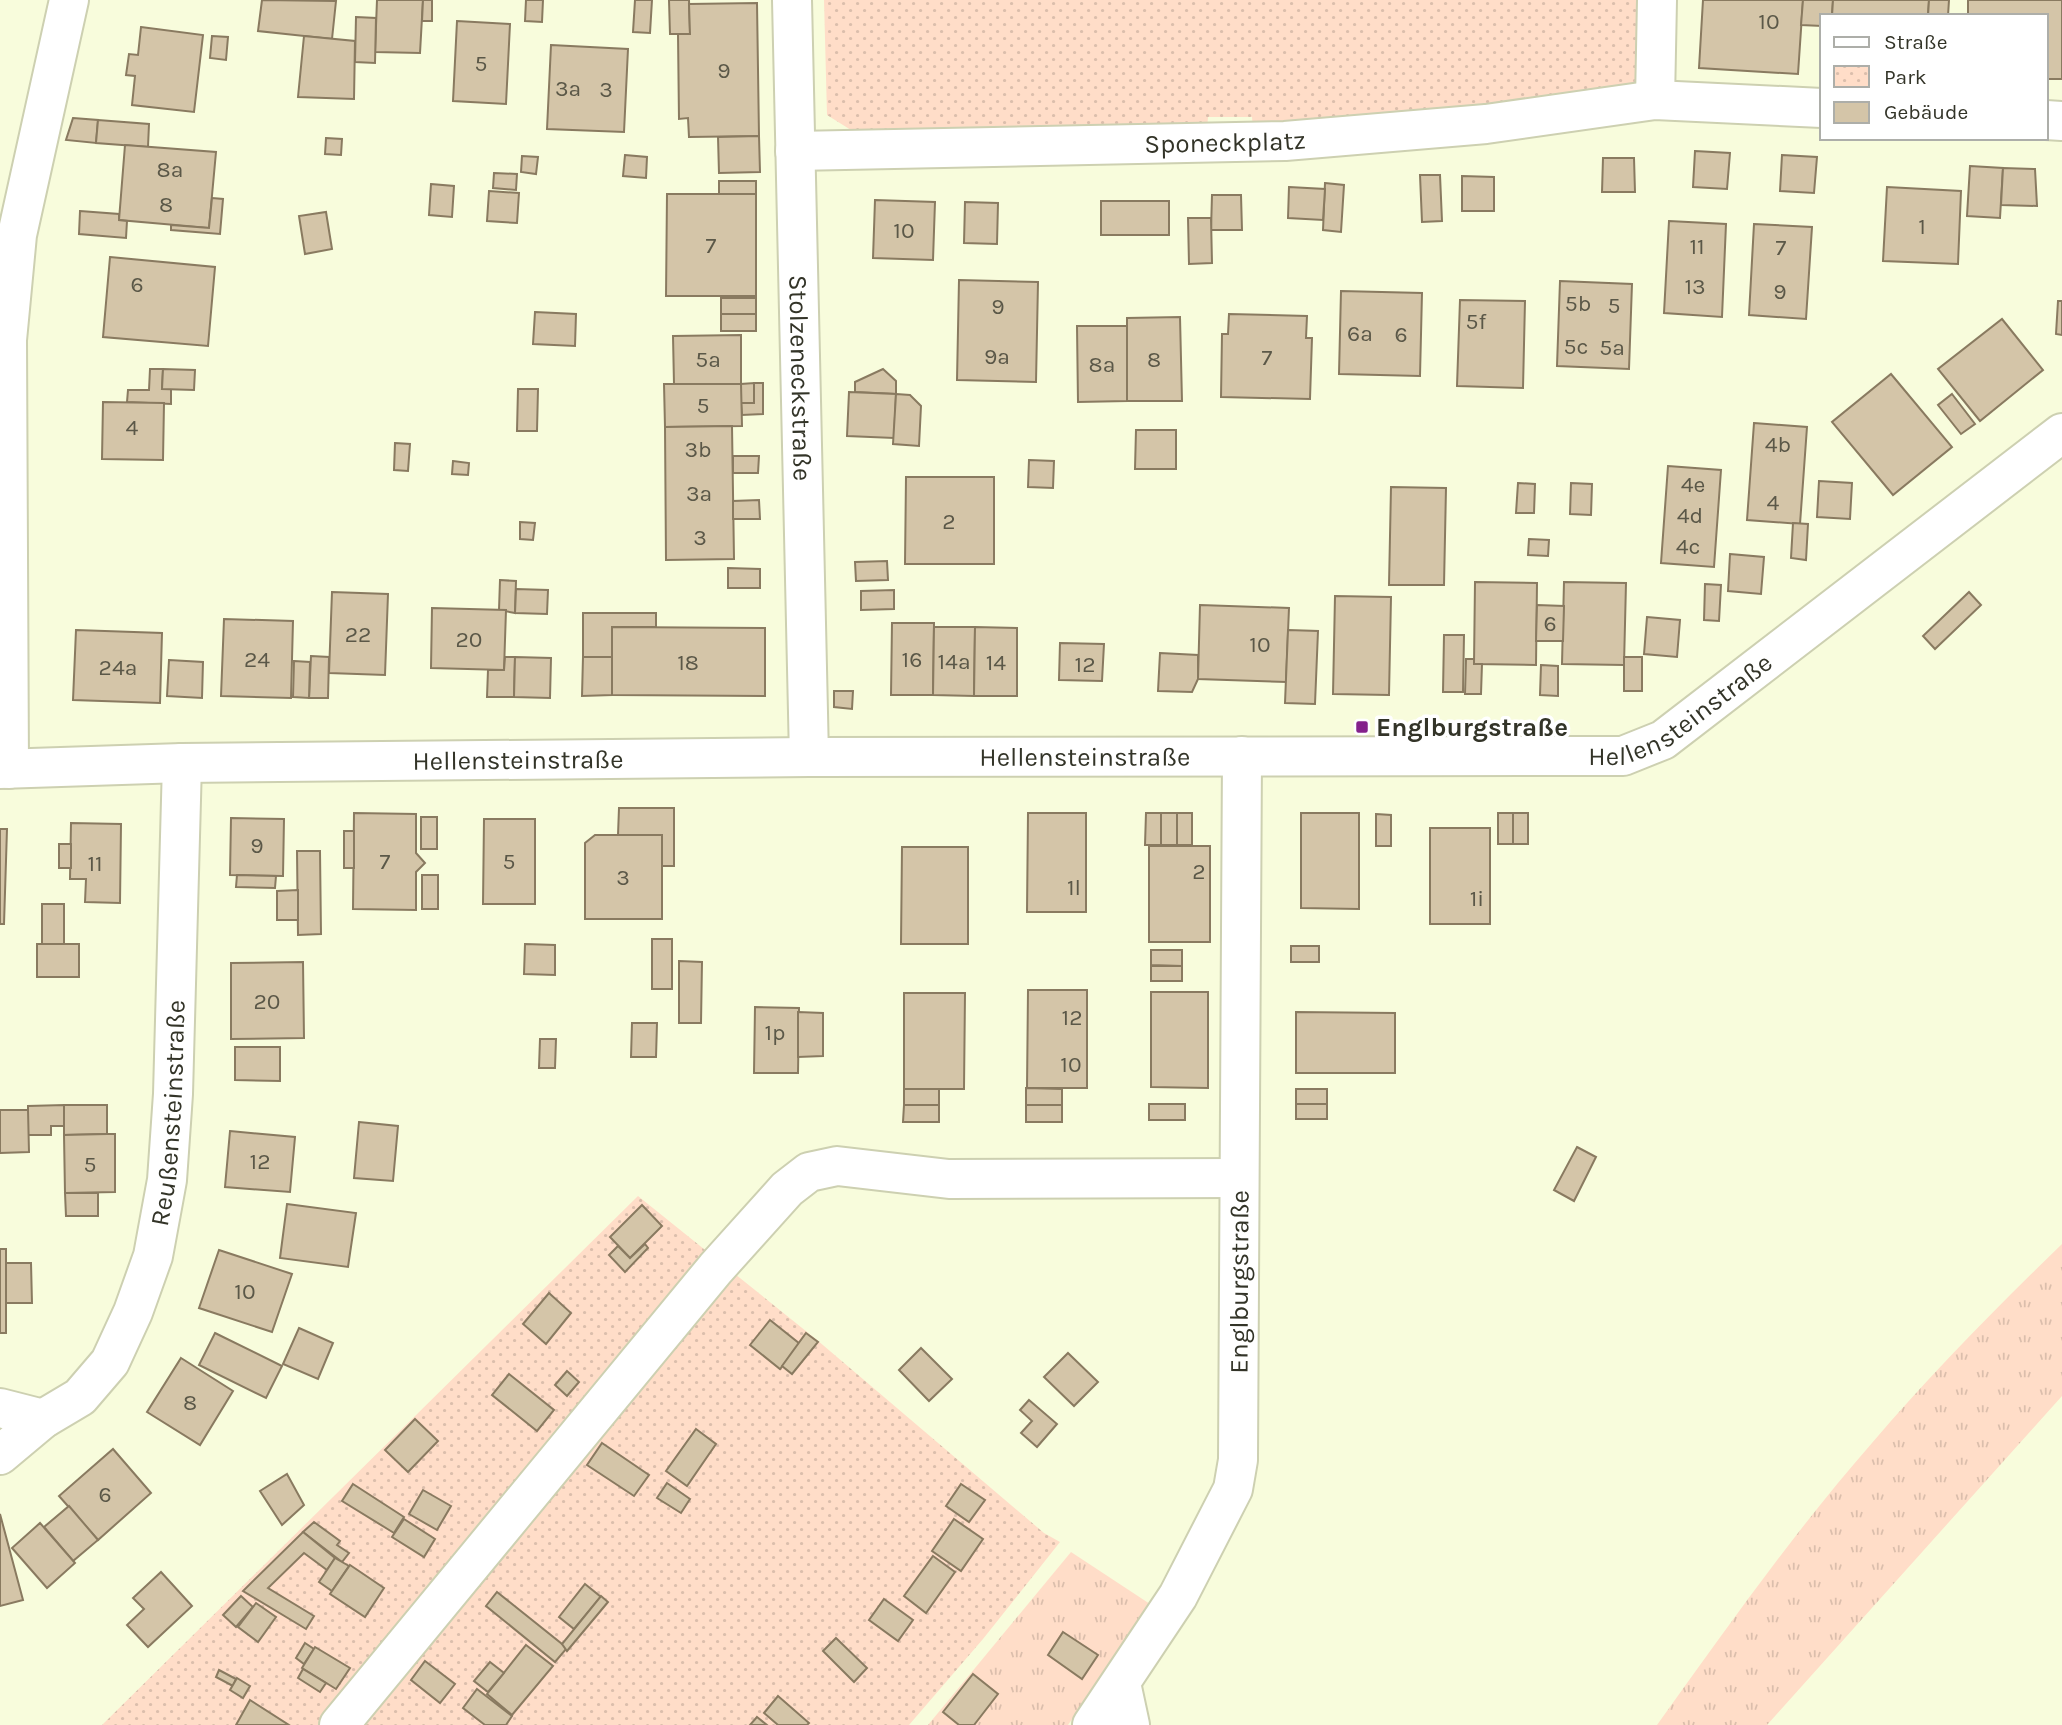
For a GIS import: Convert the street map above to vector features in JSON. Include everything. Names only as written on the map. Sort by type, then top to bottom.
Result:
[{"type":"street","points":[[4,769],[7,340],[17,235],[69,0]]},
{"type":"street","name":"Stolzeneckstraße","points":[[792,0],[809,757]]},
{"type":"street","points":[[1655,100],[1657,0]]},
{"type":"street","name":"Sponeckplatz","points":[[795,151],[1285,141],[1486,124],[1655,100],[1820,108]]},
{"type":"street","name":"Hellensteinstraße","points":[[4,769],[182,763],[809,757],[1623,756],[1663,740],[2062,433]]},
{"type":"street","name":"Englburgstraße","points":[[1091,1725],[1178,1596],[1233,1489],[1238,1460],[1242,756]]},
{"type":"street","name":"Reußensteinstraße","points":[[0,1455],[43,1419],[80,1397],[110,1362],[133,1312],[153,1256],[167,1180],[173,1094],[182,763]]},
{"type":"street","points":[[339,1725],[716,1268],[787,1189],[809,1172],[837,1166],[949,1179],[1238,1178]]},
{"type":"street","points":[[0,1408],[43,1419]]},
{"type":"street","points":[[1121,1683],[1130,1725]]},
{"type":"green space","points":[[824,0],[1648,0],[1644,90],[1253,129],[1252,117],[1208,117],[1207,129],[864,133],[851,130],[827,115]]},
{"type":"green space","points":[[638,1196],[817,1340],[1044,1533],[1060,1542],[983,1639],[909,1725],[102,1725]]},
{"type":"green space","points":[[2062,1244],[2062,1396],[1767,1725],[1657,1725],[1761,1581],[1843,1477],[1941,1366]]},
{"type":"green space","points":[[1071,1552],[1150,1604],[1068,1725],[928,1725]]},
{"type":"building","points":[[262,0],[336,1],[332,39],[258,31]]},
{"type":"building","points":[[377,0],[423,0],[420,53],[375,52]]},
{"type":"building","points":[[423,0],[432,0],[432,21],[422,21]]},
{"type":"building","points":[[526,0],[543,0],[542,22],[525,21]]},
{"type":"building","points":[[635,0],[652,0],[650,33],[633,32]]},
{"type":"building","points":[[669,0],[689,0],[690,34],[670,34]]},
{"type":"building","points":[[1703,0],[1803,0],[1798,74],[1699,68]]},
{"type":"building","points":[[1803,0],[1833,0],[1832,14],[1820,14],[1820,26],[1801,25]]},
{"type":"building","points":[[1833,0],[1929,0],[1928,14],[1832,14]]},
{"type":"building","points":[[1929,0],[1949,0],[1948,14],[1928,14]]},
{"type":"building","points":[[1968,0],[2062,0],[2062,79],[2048,79],[2048,14],[1968,14]]},
{"type":"building","points":[[757,3],[759,136],[689,137],[688,118],[679,119],[678,34],[690,34],[689,4]]},
{"type":"building","points":[[356,17],[376,18],[375,63],[355,62]]},
{"type":"building","points":[[457,21],[510,24],[506,104],[453,101]]},
{"type":"building","points":[[141,27],[203,35],[194,112],[132,105],[135,76],[126,75],[129,54],[138,55]]},
{"type":"building","points":[[212,36],[228,37],[226,60],[210,58]]},
{"type":"building","points":[[304,36],[355,41],[354,99],[298,97]]},
{"type":"building","points":[[551,45],[628,49],[624,132],[547,129]]},
{"type":"building","points":[[73,118],[98,120],[96,143],[66,140]]},
{"type":"building","points":[[98,120],[149,124],[148,147],[96,143]]},
{"type":"building","points":[[759,136],[760,172],[719,173],[718,137]]},
{"type":"building","points":[[326,138],[342,139],[341,155],[325,154]]},
{"type":"building","points":[[125,145],[216,152],[209,228],[119,220]]},
{"type":"building","points":[[1695,151],[1730,153],[1727,189],[1693,187]]},
{"type":"building","points":[[625,155],[647,157],[646,178],[623,176]]},
{"type":"building","points":[[1782,155],[1817,157],[1814,193],[1780,191]]},
{"type":"building","points":[[522,156],[538,157],[536,174],[521,172]]},
{"type":"building","points":[[1603,158],[1634,158],[1635,192],[1602,192]]},
{"type":"building","points":[[1970,166],[2003,168],[2000,218],[1967,216]]},
{"type":"building","points":[[2003,168],[2035,169],[2037,206],[2001,205]]},
{"type":"building","points":[[494,173],[517,174],[516,190],[493,188]]},
{"type":"building","points":[[1420,175],[1440,175],[1442,221],[1422,222]]},
{"type":"building","points":[[1462,176],[1494,177],[1494,211],[1462,211]]},
{"type":"building","points":[[719,181],[756,181],[756,194],[719,194]]},
{"type":"building","points":[[1325,183],[1344,185],[1341,232],[1323,230]]},
{"type":"building","points":[[431,184],[454,186],[452,217],[429,215]]},
{"type":"building","points":[[1289,187],[1325,189],[1323,220],[1288,218]]},
{"type":"building","points":[[1887,187],[1961,191],[1958,264],[1883,261]]},
{"type":"building","points":[[489,191],[519,193],[517,223],[487,221]]},
{"type":"building","points":[[667,194],[756,194],[756,296],[666,296]]},
{"type":"building","points":[[1212,195],[1241,195],[1242,230],[1211,230]]},
{"type":"building","points":[[212,198],[223,199],[220,234],[171,230],[171,225],[209,228]]},
{"type":"building","points":[[875,200],[935,202],[933,260],[873,258]]},
{"type":"building","points":[[1101,201],[1169,201],[1169,235],[1101,235]]},
{"type":"building","points":[[965,202],[998,203],[997,244],[964,243]]},
{"type":"building","points":[[80,211],[119,214],[119,220],[127,221],[126,238],[79,234]]},
{"type":"building","points":[[326,212],[332,249],[305,254],[299,216]]},
{"type":"building","points":[[1188,218],[1211,218],[1212,263],[1189,264]]},
{"type":"building","points":[[1669,221],[1726,224],[1722,317],[1664,313]]},
{"type":"building","points":[[1754,224],[1812,227],[1806,319],[1749,315]]},
{"type":"building","points":[[110,257],[215,267],[208,346],[103,337]]},
{"type":"building","points":[[959,280],[1038,282],[1036,382],[957,380]]},
{"type":"building","points":[[1560,281],[1632,284],[1629,369],[1557,366]]},
{"type":"building","points":[[1341,291],[1422,293],[1420,376],[1339,374]]},
{"type":"building","points":[[721,298],[756,298],[756,314],[721,314]]},
{"type":"building","points":[[1460,300],[1525,301],[1523,388],[1457,386]]},
{"type":"building","points":[[2058,301],[2062,301],[2062,335],[2056,334]]},
{"type":"building","points":[[535,312],[576,314],[575,346],[533,344]]},
{"type":"building","points":[[721,314],[756,314],[756,331],[721,331]]},
{"type":"building","points":[[1229,314],[1307,316],[1306,338],[1312,338],[1310,399],[1221,397],[1222,334],[1228,334]]},
{"type":"building","points":[[1180,317],[1182,401],[1127,401],[1127,318]]},
{"type":"building","points":[[2002,319],[2043,370],[1980,421],[1938,369]]},
{"type":"building","points":[[1077,326],[1127,326],[1127,401],[1078,402]]},
{"type":"building","points":[[741,335],[741,384],[674,384],[673,336]]},
{"type":"building","points":[[150,369],[163,369],[162,389],[171,389],[171,404],[127,402],[128,390],[149,390]]},
{"type":"building","points":[[163,369],[195,370],[194,390],[162,389]]},
{"type":"building","points":[[883,369],[896,381],[896,394],[855,392],[855,382]]},
{"type":"building","points":[[1891,374],[1952,447],[1893,495],[1832,422]]},
{"type":"building","points":[[754,383],[754,403],[741,403],[741,384]]},
{"type":"building","points":[[754,383],[763,383],[763,414],[742,415],[741,403],[754,403]]},
{"type":"building","points":[[664,384],[741,384],[742,426],[665,427]]},
{"type":"building","points":[[518,389],[538,389],[537,431],[517,431]]},
{"type":"building","points":[[849,392],[896,394],[894,438],[847,436]]},
{"type":"building","points":[[896,394],[910,395],[921,406],[919,446],[893,444]]},
{"type":"building","points":[[1952,394],[1975,424],[1961,434],[1938,405]]},
{"type":"building","points":[[103,402],[164,403],[163,460],[102,459]]},
{"type":"building","points":[[1754,423],[1807,427],[1800,524],[1747,520]]},
{"type":"building","points":[[732,426],[734,559],[666,560],[665,427]]},
{"type":"building","points":[[1136,430],[1176,430],[1176,469],[1135,469]]},
{"type":"building","points":[[395,443],[410,444],[408,471],[394,470]]},
{"type":"building","points":[[733,456],[759,456],[758,473],[733,473]]},
{"type":"building","points":[[1029,460],[1054,461],[1053,488],[1028,487]]},
{"type":"building","points":[[453,461],[469,463],[468,475],[452,474]]},
{"type":"building","points":[[1668,466],[1721,470],[1714,567],[1661,563]]},
{"type":"building","points":[[906,477],[994,477],[994,564],[905,564]]},
{"type":"building","points":[[1819,481],[1852,483],[1850,519],[1817,517]]},
{"type":"building","points":[[1518,483],[1535,484],[1534,513],[1516,513]]},
{"type":"building","points":[[1571,483],[1592,484],[1591,515],[1570,514]]},
{"type":"building","points":[[1391,487],[1446,488],[1444,585],[1389,585]]},
{"type":"building","points":[[759,500],[760,519],[733,519],[733,501]]},
{"type":"building","points":[[520,522],[535,523],[533,540],[520,539]]},
{"type":"building","points":[[1793,523],[1808,524],[1806,560],[1791,558]]},
{"type":"building","points":[[1529,539],[1549,540],[1548,556],[1528,555]]},
{"type":"building","points":[[1730,554],[1764,557],[1761,594],[1728,591]]},
{"type":"building","points":[[887,561],[888,580],[856,581],[855,562]]},
{"type":"building","points":[[728,568],[760,569],[760,588],[728,588]]},
{"type":"building","points":[[500,580],[516,581],[515,613],[499,610]]},
{"type":"building","points":[[1475,582],[1537,583],[1536,665],[1474,664]]},
{"type":"building","points":[[1564,582],[1626,583],[1624,665],[1562,664]]},
{"type":"building","points":[[1705,584],[1721,585],[1719,621],[1704,620]]},
{"type":"building","points":[[516,589],[548,590],[547,614],[515,613]]},
{"type":"building","points":[[894,590],[894,609],[861,610],[861,591]]},
{"type":"building","points":[[332,592],[388,594],[385,675],[329,673]]},
{"type":"building","points":[[1969,592],[1981,605],[1935,649],[1923,636]]},
{"type":"building","points":[[1335,596],[1391,597],[1389,695],[1333,694]]},
{"type":"building","points":[[1200,605],[1289,608],[1286,682],[1198,679]]},
{"type":"building","points":[[1537,605],[1564,606],[1563,641],[1536,641]]},
{"type":"building","points":[[432,608],[506,610],[504,670],[431,668]]},
{"type":"building","points":[[583,613],[656,613],[656,627],[612,627],[612,657],[583,657]]},
{"type":"building","points":[[1647,617],[1680,620],[1677,657],[1644,654]]},
{"type":"building","points":[[224,619],[293,621],[291,698],[221,696]]},
{"type":"building","points":[[892,623],[934,623],[933,695],[891,695]]},
{"type":"building","points":[[612,627],[765,628],[765,696],[612,695]]},
{"type":"building","points":[[934,627],[975,627],[974,696],[933,695]]},
{"type":"building","points":[[975,627],[1017,628],[1017,696],[974,696]]},
{"type":"building","points":[[76,630],[162,633],[160,703],[73,700]]},
{"type":"building","points":[[1288,630],[1318,631],[1315,704],[1285,703]]},
{"type":"building","points":[[1444,635],[1464,635],[1463,692],[1443,692]]},
{"type":"building","points":[[1060,643],[1104,644],[1102,681],[1059,680]]},
{"type":"building","points":[[1160,653],[1198,655],[1198,679],[1192,692],[1158,691]]},
{"type":"building","points":[[311,656],[329,657],[328,698],[309,698]]},
{"type":"building","points":[[505,657],[515,657],[514,697],[487,697],[488,670],[504,670]]},
{"type":"building","points":[[515,657],[551,658],[550,698],[514,697]]},
{"type":"building","points":[[583,657],[612,657],[612,695],[582,696]]},
{"type":"building","points":[[1624,657],[1642,657],[1642,691],[1624,691]]},
{"type":"building","points":[[1466,659],[1474,659],[1474,664],[1482,664],[1481,694],[1465,694]]},
{"type":"building","points":[[169,660],[203,662],[202,698],[167,696]]},
{"type":"building","points":[[294,661],[310,662],[309,698],[293,697]]},
{"type":"building","points":[[1541,665],[1558,666],[1558,696],[1540,695]]},
{"type":"building","points":[[834,691],[853,691],[852,709],[834,707]]},
{"type":"building","points":[[619,808],[674,808],[674,866],[662,866],[662,835],[618,835]]},
{"type":"building","points":[[354,813],[416,814],[416,853],[425,863],[416,872],[416,910],[353,909]]},
{"type":"building","points":[[1028,813],[1086,813],[1086,912],[1027,912]]},
{"type":"building","points":[[1146,813],[1161,813],[1161,845],[1145,845]]},
{"type":"building","points":[[1161,813],[1177,813],[1177,845],[1161,845]]},
{"type":"building","points":[[1177,813],[1192,813],[1192,845],[1177,845]]},
{"type":"building","points":[[1301,813],[1359,813],[1359,909],[1301,908]]},
{"type":"building","points":[[1498,813],[1513,813],[1513,844],[1498,844]]},
{"type":"building","points":[[1513,813],[1528,813],[1528,844],[1513,844]]},
{"type":"building","points":[[1376,814],[1391,815],[1391,846],[1376,846]]},
{"type":"building","points":[[421,817],[437,817],[437,849],[421,849]]},
{"type":"building","points":[[231,818],[284,819],[283,876],[230,875]]},
{"type":"building","points":[[484,819],[535,819],[535,904],[483,904]]},
{"type":"building","points":[[71,823],[121,824],[120,903],[85,902],[86,879],[70,879]]},
{"type":"building","points":[[1430,828],[1490,828],[1490,924],[1430,924]]},
{"type":"building","points":[[0,829],[7,829],[4,924],[0,924]]},
{"type":"building","points":[[344,831],[354,831],[354,868],[344,868]]},
{"type":"building","points":[[595,835],[662,835],[662,919],[585,919],[585,843]]},
{"type":"building","points":[[59,844],[71,844],[71,868],[59,868]]},
{"type":"building","points":[[1149,846],[1210,846],[1210,942],[1149,942]]},
{"type":"building","points":[[902,847],[968,847],[968,944],[901,944]]},
{"type":"building","points":[[297,851],[320,851],[321,934],[298,935]]},
{"type":"building","points":[[237,875],[276,876],[275,888],[236,887]]},
{"type":"building","points":[[422,875],[438,875],[438,909],[422,909]]},
{"type":"building","points":[[298,890],[298,920],[277,920],[277,891]]},
{"type":"building","points":[[42,904],[64,904],[64,944],[42,944]]},
{"type":"building","points":[[652,939],[672,939],[672,989],[652,989]]},
{"type":"building","points":[[37,944],[79,944],[79,977],[37,977]]},
{"type":"building","points":[[525,944],[555,945],[555,975],[524,974]]},
{"type":"building","points":[[1291,946],[1319,946],[1319,962],[1291,962]]},
{"type":"building","points":[[1151,950],[1182,950],[1182,966],[1151,965]]},
{"type":"building","points":[[679,961],[702,962],[701,1023],[679,1023]]},
{"type":"building","points":[[303,962],[304,1038],[231,1039],[231,963]]},
{"type":"building","points":[[1151,966],[1182,966],[1182,981],[1151,981]]},
{"type":"building","points":[[1028,990],[1087,990],[1087,1088],[1027,1088]]},
{"type":"building","points":[[1151,992],[1208,992],[1208,1088],[1151,1087]]},
{"type":"building","points":[[904,993],[965,993],[964,1089],[904,1089]]},
{"type":"building","points":[[755,1007],[799,1008],[798,1073],[754,1073]]},
{"type":"building","points":[[798,1012],[823,1013],[823,1056],[798,1057]]},
{"type":"building","points":[[1296,1012],[1395,1013],[1395,1073],[1296,1073]]},
{"type":"building","points":[[632,1023],[657,1023],[656,1057],[631,1057]]},
{"type":"building","points":[[540,1039],[556,1039],[555,1068],[539,1068]]},
{"type":"building","points":[[235,1047],[280,1047],[280,1081],[235,1080]]},
{"type":"building","points":[[1026,1088],[1062,1089],[1062,1105],[1026,1105]]},
{"type":"building","points":[[904,1089],[939,1089],[939,1105],[904,1105]]},
{"type":"building","points":[[1296,1089],[1327,1089],[1327,1104],[1296,1104]]},
{"type":"building","points":[[1149,1104],[1185,1104],[1185,1120],[1149,1120]]},
{"type":"building","points":[[1296,1104],[1327,1104],[1327,1119],[1296,1119]]},
{"type":"building","points":[[64,1105],[107,1105],[107,1134],[64,1135]]},
{"type":"building","points":[[64,1105],[64,1126],[51,1126],[51,1135],[28,1135],[28,1106]]},
{"type":"building","points":[[904,1105],[939,1105],[939,1122],[903,1122]]},
{"type":"building","points":[[1026,1105],[1062,1105],[1062,1122],[1026,1122]]},
{"type":"building","points":[[0,1110],[28,1110],[29,1152],[0,1153]]},
{"type":"building","points":[[359,1122],[398,1126],[393,1181],[354,1178]]},
{"type":"building","points":[[230,1131],[295,1137],[290,1192],[225,1187]]},
{"type":"building","points":[[115,1134],[115,1192],[65,1193],[64,1135]]},
{"type":"building","points":[[1577,1147],[1596,1157],[1574,1201],[1554,1190]]},
{"type":"building","points":[[65,1193],[98,1193],[98,1216],[66,1216]]},
{"type":"building","points":[[287,1204],[356,1213],[348,1267],[280,1258]]},
{"type":"building","points":[[642,1205],[662,1226],[630,1258],[610,1237]]},
{"type":"building","points":[[645,1244],[648,1248],[625,1272],[609,1255],[618,1246],[630,1258]]},
{"type":"building","points":[[0,1249],[6,1249],[6,1333],[0,1333]]},
{"type":"building","points":[[219,1250],[292,1274],[272,1332],[199,1308]]},
{"type":"building","points":[[6,1263],[31,1263],[32,1303],[6,1303]]},
{"type":"building","points":[[549,1293],[571,1313],[546,1344],[523,1324]]},
{"type":"building","points":[[770,1320],[800,1344],[780,1369],[750,1345]]},
{"type":"building","points":[[299,1328],[333,1343],[318,1379],[283,1364]]},
{"type":"building","points":[[215,1333],[282,1366],[266,1398],[199,1365]]},
{"type":"building","points":[[806,1333],[818,1342],[792,1374],[782,1366]]},
{"type":"building","points":[[921,1348],[952,1379],[929,1401],[899,1370]]},
{"type":"building","points":[[1068,1353],[1098,1382],[1074,1406],[1044,1377]]},
{"type":"building","points":[[181,1358],[233,1391],[200,1445],[147,1412]]},
{"type":"building","points":[[567,1371],[579,1382],[567,1396],[555,1385]]},
{"type":"building","points":[[509,1374],[554,1410],[537,1431],[492,1395]]},
{"type":"building","points":[[1029,1400],[1057,1424],[1037,1447],[1021,1433],[1032,1421],[1020,1410]]},
{"type":"building","points":[[415,1419],[438,1441],[408,1472],[385,1450]]},
{"type":"building","points":[[696,1429],[716,1444],[687,1486],[666,1471]]},
{"type":"building","points":[[602,1443],[649,1475],[634,1496],[587,1465]]},
{"type":"building","points":[[113,1449],[151,1493],[98,1540],[59,1496]]},
{"type":"building","points":[[287,1474],[304,1505],[282,1525],[260,1491]]},
{"type":"building","points":[[667,1483],[690,1499],[681,1513],[657,1498]]},
{"type":"building","points":[[353,1484],[404,1517],[394,1533],[342,1501]]},
{"type":"building","points":[[961,1484],[985,1500],[969,1522],[946,1506]]},
{"type":"building","points":[[423,1490],[451,1506],[437,1530],[409,1514]]},
{"type":"building","points":[[69,1506],[98,1540],[73,1561],[44,1527]]},
{"type":"building","points":[[0,1514],[23,1600],[0,1606]]},
{"type":"building","points":[[404,1519],[435,1539],[424,1557],[392,1537]]},
{"type":"building","points":[[954,1519],[983,1539],[961,1571],[932,1551]]},
{"type":"building","points":[[314,1522],[340,1541],[337,1545],[349,1553],[342,1562],[303,1532]]},
{"type":"building","points":[[40,1523],[75,1563],[47,1588],[12,1548]]},
{"type":"building","points":[[303,1532],[335,1558],[327,1570],[304,1553],[268,1588],[314,1616],[306,1629],[243,1591]]},
{"type":"building","points":[[933,1556],[955,1572],[926,1613],[904,1596]]},
{"type":"building","points":[[335,1558],[349,1566],[332,1591],[319,1582]]},
{"type":"building","points":[[350,1565],[384,1588],[365,1617],[330,1594]]},
{"type":"building","points":[[161,1572],[192,1606],[148,1647],[127,1625],[144,1609],[133,1598]]},
{"type":"building","points":[[585,1584],[601,1597],[574,1629],[559,1617]]},
{"type":"building","points":[[497,1592],[567,1648],[555,1662],[486,1606]]},
{"type":"building","points":[[241,1596],[253,1607],[236,1627],[223,1615]]},
{"type":"building","points":[[601,1596],[608,1602],[567,1651],[562,1644]]},
{"type":"building","points":[[884,1599],[913,1620],[898,1641],[869,1620]]},
{"type":"building","points":[[256,1603],[276,1617],[258,1642],[238,1627]]},
{"type":"building","points":[[1063,1632],[1098,1655],[1082,1679],[1048,1655]]},
{"type":"building","points":[[836,1638],[867,1668],[854,1682],[823,1651]]},
{"type":"building","points":[[305,1643],[314,1649],[304,1664],[296,1658]]},
{"type":"building","points":[[526,1645],[553,1666],[512,1715],[487,1694]]},
{"type":"building","points":[[315,1647],[350,1668],[336,1689],[302,1668]]},
{"type":"building","points":[[425,1661],[455,1684],[440,1703],[411,1680]]},
{"type":"building","points":[[490,1662],[504,1673],[488,1692],[474,1681]]},
{"type":"building","points":[[303,1669],[326,1683],[320,1692],[298,1678]]},
{"type":"building","points":[[219,1670],[236,1679],[233,1686],[216,1677]]},
{"type":"building","points":[[973,1674],[998,1694],[974,1725],[959,1725],[943,1712]]},
{"type":"building","points":[[237,1678],[250,1686],[243,1698],[230,1690]]},
{"type":"building","points":[[477,1689],[512,1716],[506,1725],[485,1725],[463,1708]]},
{"type":"building","points":[[778,1696],[809,1723],[778,1725],[764,1713]]},
{"type":"building","points":[[250,1700],[289,1725],[236,1725]]},
{"type":"building","points":[[757,1717],[767,1725],[750,1725]]},
{"type":"place","name":"Englburgstraße","points":[[1362,727]]}]
